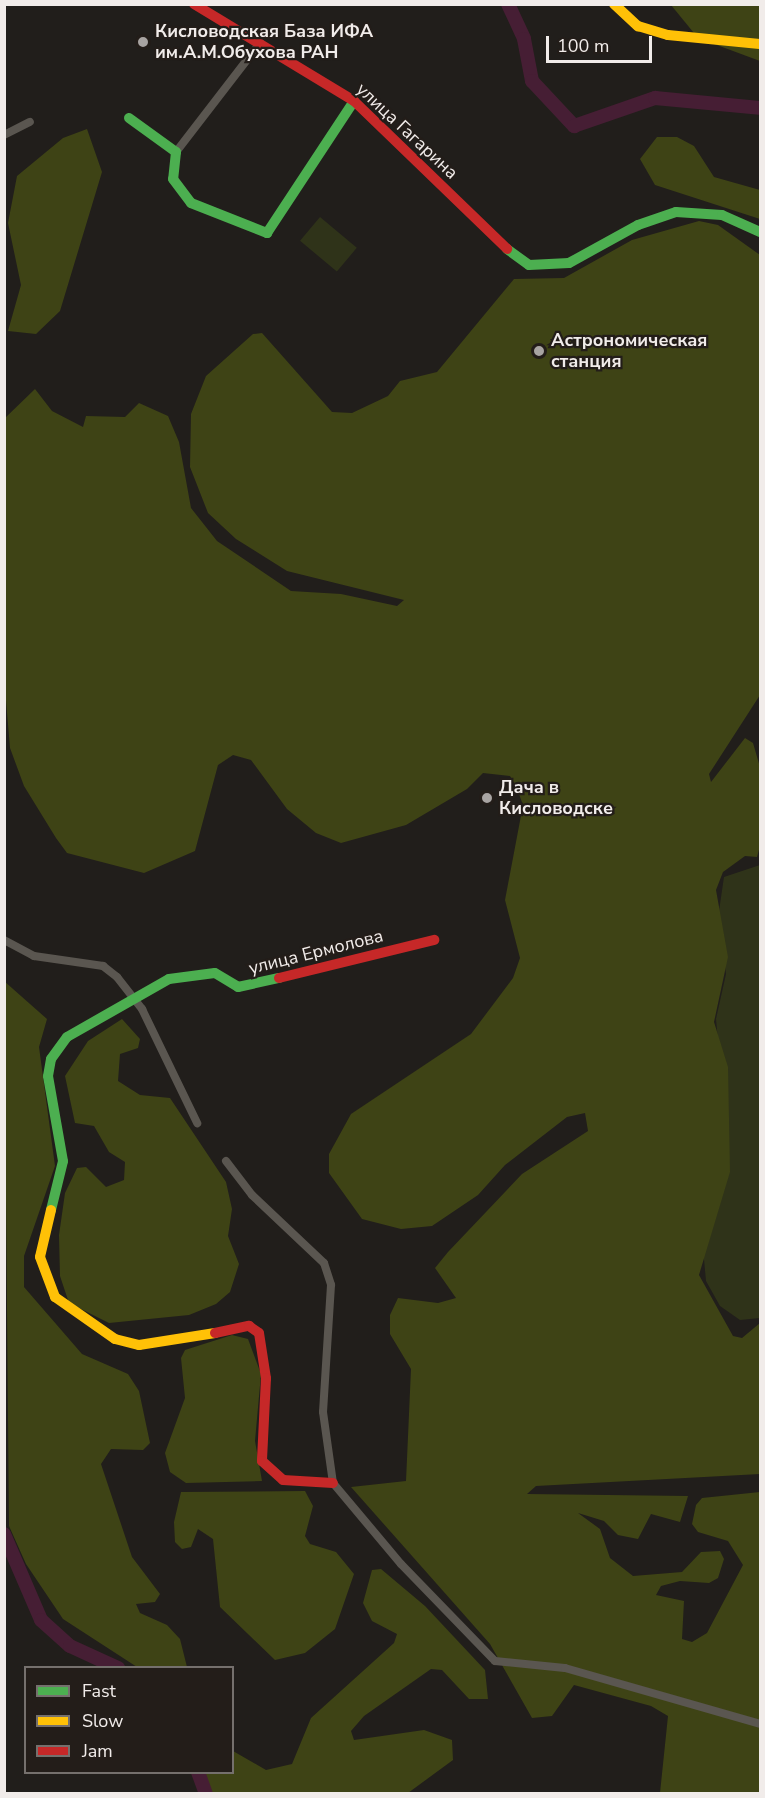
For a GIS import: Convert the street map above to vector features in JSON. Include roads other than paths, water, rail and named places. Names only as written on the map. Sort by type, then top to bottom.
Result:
[{"type":"street","name":"улица Гагарина","points":[[194,4],[354,101],[493,240],[518,261],[542,268],[569,262],[638,225],[676,212],[722,215],[760,232]]},
{"type":"street","points":[[614,4],[638,26],[668,35],[760,44]]},
{"type":"street","points":[[260,43],[176,152],[173,179],[191,202],[267,233],[354,101]]},
{"type":"street","points":[[129,118],[176,152]]},
{"type":"street","points":[[4,135],[30,122]]},
{"type":"street","points":[[4,940],[34,956],[103,966],[142,1009],[198,1123]]},
{"type":"street","name":"улица Ермолова","points":[[333,1483],[283,1480],[262,1461],[266,1378],[259,1333],[249,1326],[234,1327],[183,1342],[139,1345],[115,1339],[71,1313],[45,1281],[40,1257],[63,1161],[48,1076],[51,1059],[67,1037],[131,998],[169,979],[215,973],[238,987],[248,986],[434,940]]},
{"type":"street","points":[[226,1161],[252,1195],[324,1263],[331,1285],[323,1412],[333,1483],[372,1533],[495,1660],[565,1668],[760,1724]]},
{"type":"waterway","points":[[508,4],[524,39],[532,81],[574,126],[655,98],[760,108]]},
{"type":"waterway","points":[[4,1534],[41,1620],[70,1646],[114,1666]]},
{"type":"waterway","points":[[199,1774],[206,1794]]},
{"type":"place","name":"Кисловодская База ИФА им.А.М.Обухова РАН","points":[[143,42]]},
{"type":"place","name":"Астрономическая станция","points":[[539,351]]},
{"type":"place","name":"Дача в Кисловодске","points":[[487,798]]}]
